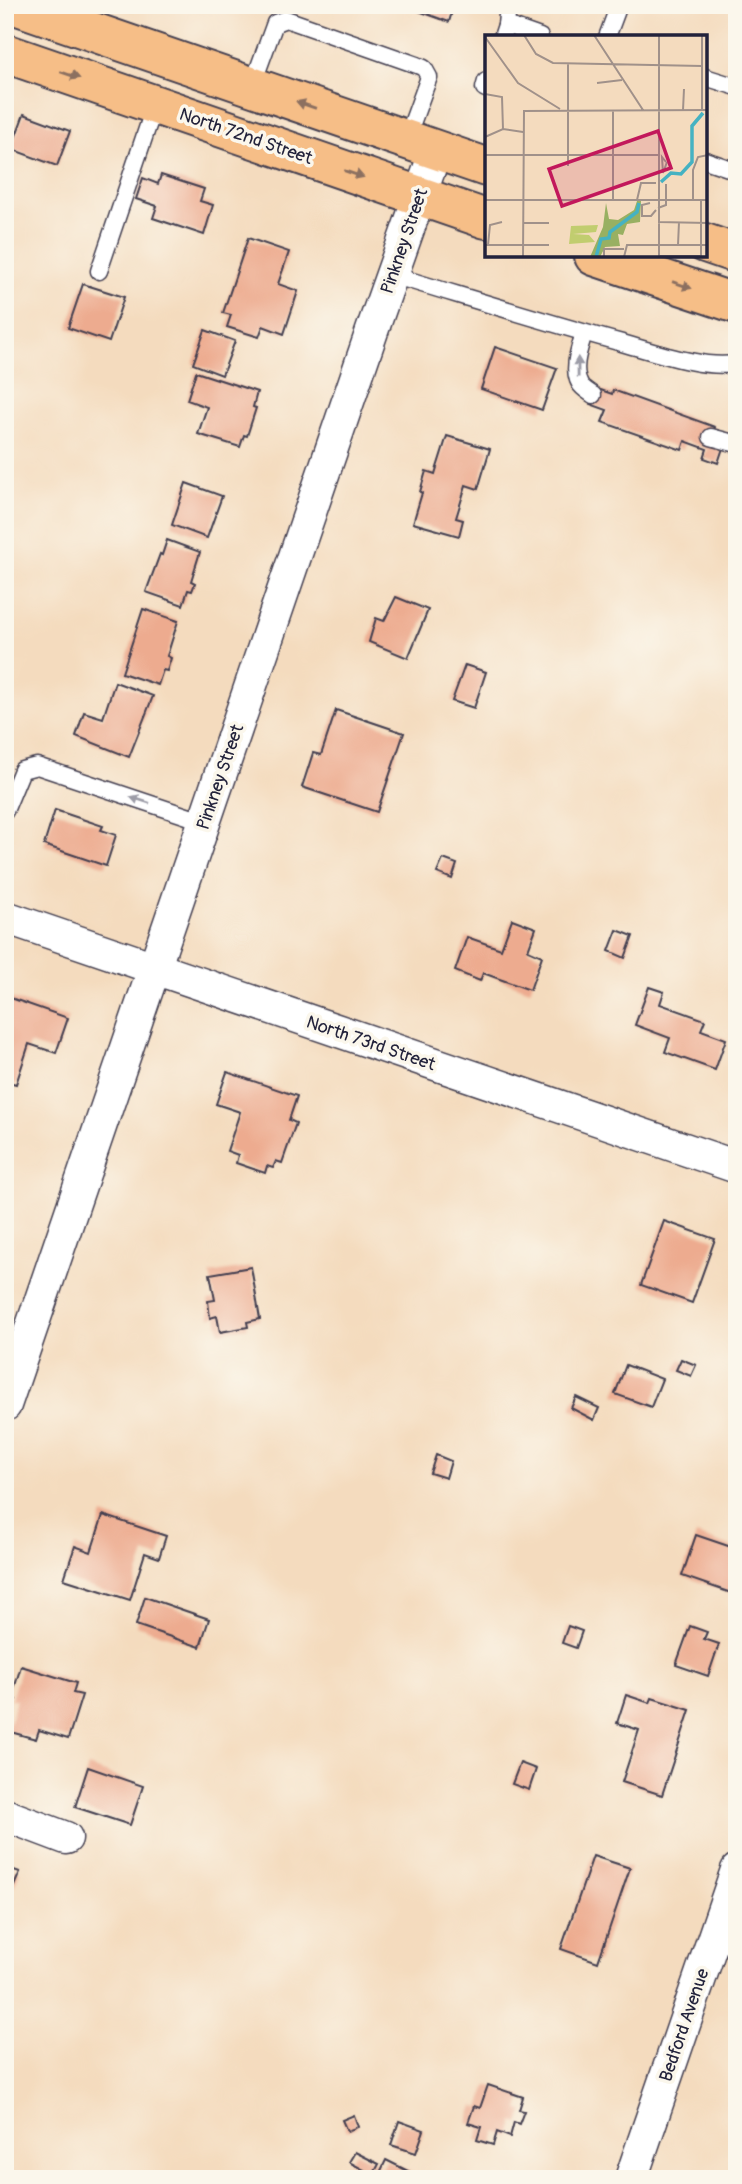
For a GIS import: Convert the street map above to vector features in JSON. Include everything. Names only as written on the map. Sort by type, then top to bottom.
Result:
[{"type":"main road","points":[[15,5],[485,167]]},
{"type":"main road","name":"North 72nd Street","points":[[5,52],[485,219]]},
{"type":"main road","points":[[707,244],[737,254]]},
{"type":"main road","points":[[597,257],[737,304]]},
{"type":"street","name":"Pinkney Street","points":[[5,1405],[419,197],[421,145]]},
{"type":"street","name":"North 73rd Street","points":[[5,918],[737,1167]]},
{"type":"street","points":[[5,1815],[66,1838]]},
{"type":"street","name":"Bedford Avenue","points":[[631,2179],[737,1870]]},
{"type":"lane","points":[[508,5],[504,31],[528,35]]},
{"type":"lane","points":[[608,35],[619,5]]},
{"type":"lane","points":[[252,87],[275,23],[286,19],[424,68],[429,77],[421,145]]},
{"type":"lane","points":[[707,78],[737,87]]},
{"type":"lane","points":[[99,271],[155,105]]},
{"type":"lane","points":[[707,161],[737,171]]},
{"type":"lane","points":[[392,275],[677,359],[728,366],[737,363]]},
{"type":"lane","points":[[584,333],[576,370],[580,384],[593,395]]},
{"type":"lane","points":[[711,437],[737,444]]},
{"type":"lane","points":[[5,811],[22,770],[37,766],[205,822]]},
{"type":"building","points":[[402,5],[454,5],[449,22]]},
{"type":"building","points":[[24,114],[70,131],[57,166],[11,149]]},
{"type":"building","points":[[161,175],[204,189],[200,201],[213,205],[204,235],[153,218],[157,206],[136,199],[143,178],[158,184]]},
{"type":"building","points":[[248,238],[289,252],[278,284],[298,291],[284,334],[263,326],[259,337],[227,327],[231,315],[223,313]]},
{"type":"building","points":[[83,284],[124,297],[109,342],[68,328]]},
{"type":"building","points":[[205,330],[235,341],[222,375],[193,364]]},
{"type":"building","points":[[495,347],[557,368],[542,410],[481,389]]},
{"type":"building","points":[[196,372],[257,392],[253,407],[256,408],[247,436],[244,435],[240,447],[198,434],[207,407],[187,400]]},
{"type":"building","points":[[595,388],[612,394],[613,390],[715,427],[710,441],[724,445],[718,463],[704,458],[707,449],[685,441],[682,450],[602,422],[607,410],[590,404]]},
{"type":"building","points":[[447,436],[490,449],[478,489],[466,485],[456,518],[463,520],[459,536],[413,523],[426,471],[435,474]]},
{"type":"building","points":[[186,483],[222,496],[207,538],[172,525]]},
{"type":"building","points":[[167,540],[200,552],[191,581],[195,583],[192,591],[188,590],[183,605],[146,592]]},
{"type":"building","points":[[396,597],[428,610],[408,658],[369,642],[376,618],[384,621]]},
{"type":"building","points":[[143,609],[178,621],[167,656],[171,658],[167,671],[163,670],[158,685],[122,673]]},
{"type":"building","points":[[465,665],[486,672],[474,708],[452,701]]},
{"type":"building","points":[[115,682],[153,696],[129,757],[76,736],[84,712],[103,718]]},
{"type":"building","points":[[336,710],[404,733],[377,812],[302,787],[313,753],[321,755]]},
{"type":"building","points":[[55,810],[103,826],[101,830],[116,835],[106,866],[44,845]]},
{"type":"building","points":[[443,859],[457,864],[452,879],[437,873]]},
{"type":"building","points":[[512,919],[536,928],[528,950],[542,956],[530,990],[483,973],[480,981],[455,971],[467,937],[501,949]]},
{"type":"building","points":[[617,930],[633,936],[625,958],[609,951]]},
{"type":"building","points":[[649,987],[664,992],[660,1004],[705,1020],[701,1030],[726,1039],[715,1070],[665,1052],[670,1038],[635,1025]]},
{"type":"building","points":[[5,996],[68,1018],[56,1053],[29,1044],[16,1084],[5,1081]]},
{"type":"building","points":[[227,1072],[297,1096],[289,1120],[296,1123],[282,1163],[276,1161],[273,1168],[267,1166],[265,1173],[236,1163],[238,1155],[227,1151],[240,1112],[216,1104]]},
{"type":"building","points":[[664,1221],[715,1239],[692,1303],[641,1285]]},
{"type":"building","points":[[251,1267],[260,1319],[247,1322],[248,1327],[220,1332],[217,1316],[210,1318],[208,1301],[215,1300],[210,1274]]},
{"type":"building","points":[[681,1359],[696,1365],[691,1376],[676,1370]]},
{"type":"building","points":[[626,1365],[662,1379],[651,1407],[615,1394]]},
{"type":"building","points":[[576,1397],[599,1408],[594,1420],[571,1408]]},
{"type":"building","points":[[436,1455],[451,1461],[446,1478],[430,1473]]},
{"type":"building","points":[[103,1515],[166,1536],[159,1558],[145,1553],[130,1600],[64,1579],[75,1546],[91,1552]]},
{"type":"building","points":[[696,1535],[737,1549],[737,1595],[682,1576]]},
{"type":"building","points":[[145,1597],[209,1619],[200,1647],[136,1625]]},
{"type":"building","points":[[568,1626],[582,1631],[576,1648],[562,1643]]},
{"type":"building","points":[[690,1626],[707,1632],[704,1639],[719,1644],[708,1676],[676,1665]]},
{"type":"building","points":[[21,1666],[76,1683],[73,1693],[82,1695],[68,1739],[39,1730],[36,1739],[7,1731],[16,1700],[11,1699]]},
{"type":"building","points":[[626,1695],[650,1703],[652,1698],[690,1710],[662,1795],[622,1782],[639,1730],[617,1723]]},
{"type":"building","points":[[520,1763],[536,1769],[529,1790],[512,1784]]},
{"type":"building","points":[[88,1767],[143,1786],[130,1825],[75,1807]]},
{"type":"building","points":[[593,1856],[630,1868],[598,1962],[561,1949]]},
{"type":"building","points":[[5,1867],[20,1872],[14,1886],[5,1883]]},
{"type":"building","points":[[488,2085],[523,2097],[519,2110],[524,2111],[519,2124],[514,2122],[510,2137],[497,2132],[493,2145],[477,2140],[481,2127],[468,2123],[474,2106],[480,2108]]},
{"type":"building","points":[[354,2115],[358,2127],[347,2131],[342,2120]]},
{"type":"building","points":[[399,2121],[424,2130],[416,2153],[391,2145]]},
{"type":"building","points":[[355,2152],[379,2164],[371,2179],[360,2179],[364,2170],[349,2162]]},
{"type":"building","points":[[386,2160],[412,2173],[409,2179],[377,2179]]}]
